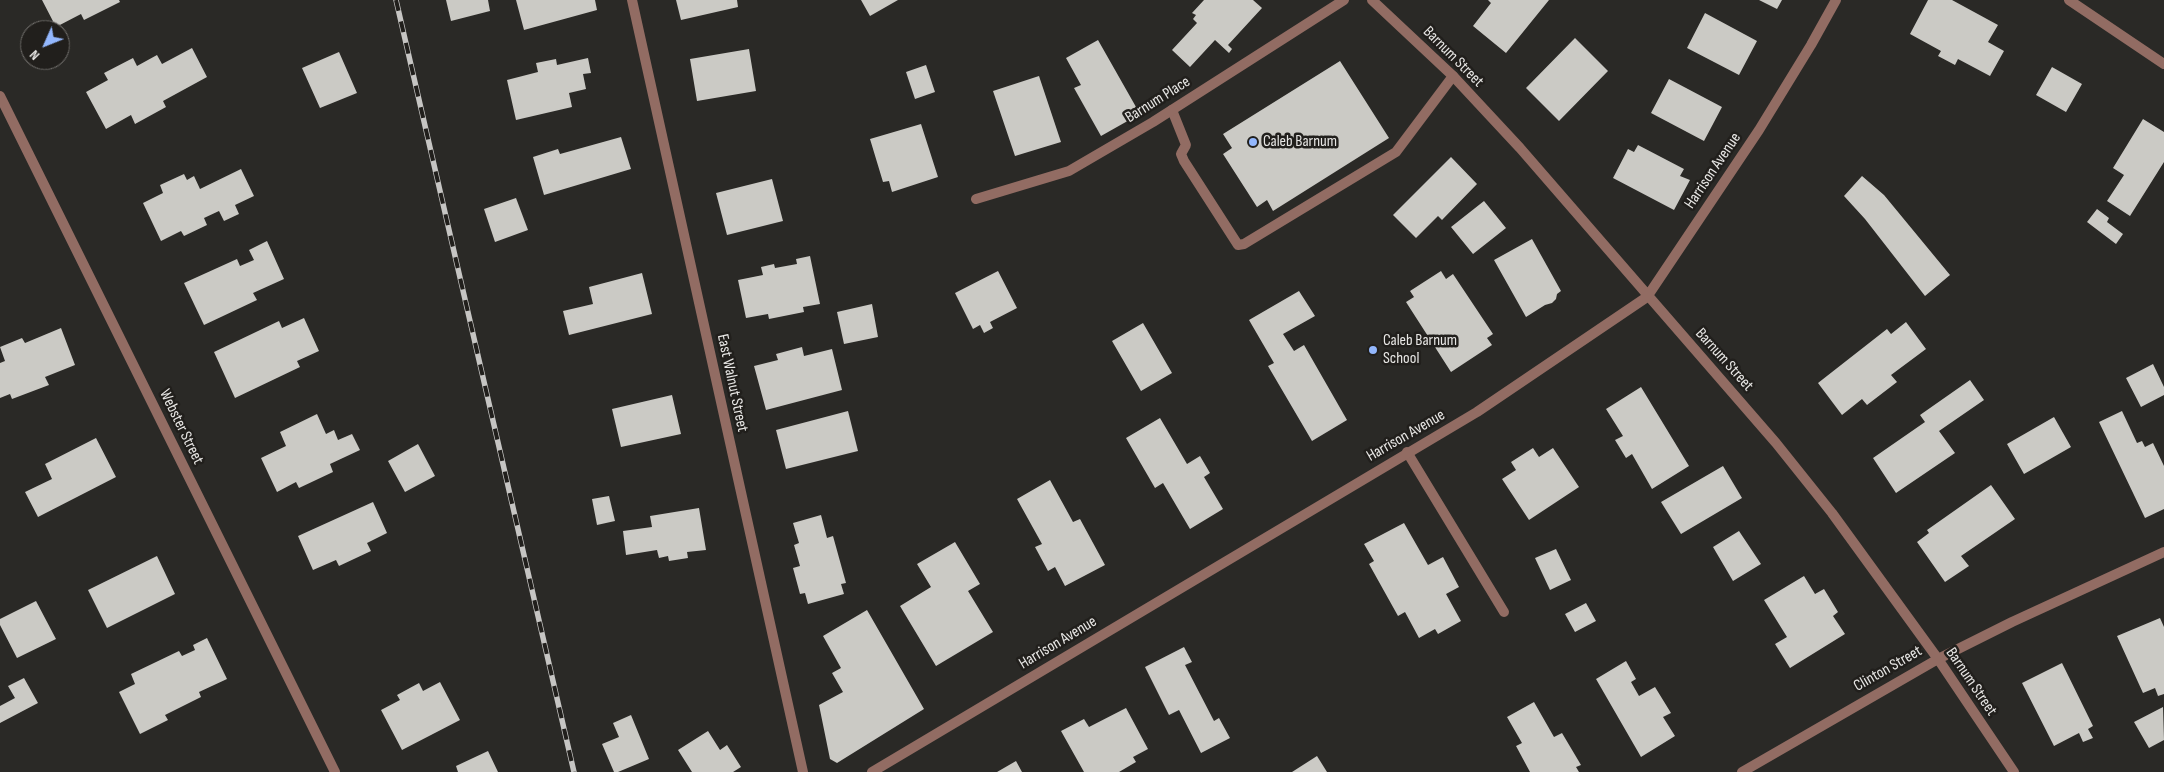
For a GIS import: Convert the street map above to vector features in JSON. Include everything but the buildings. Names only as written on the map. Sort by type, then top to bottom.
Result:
[{"type":"street","name":"East Walnut Street","points":[[632,0],[803,772]]},
{"type":"street","name":"Barnum Place","points":[[976,198],[1069,172],[1172,110],[1344,0]]},
{"type":"street","name":"Barnum Street","points":[[1372,0],[1453,76],[1520,148],[1647,297],[1776,443],[1832,513],[1938,659],[2014,772]]},
{"type":"street","name":"Harrison Avenue","points":[[872,772],[1477,412],[1647,297],[1759,130],[1836,0]]},
{"type":"street","points":[[2069,0],[2164,64]]},
{"type":"street","points":[[1172,110],[1186,145],[1181,154],[1184,161],[1238,245],[1244,244],[1396,152],[1453,76]]},
{"type":"street","name":"Webster Street","points":[[0,96],[335,772]]},
{"type":"street","points":[[1407,452],[1504,612]]},
{"type":"street","name":"Clinton Street","points":[[1742,772],[1938,659],[2012,622],[2164,552]]},
{"type":"railway","points":[[396,0],[574,772]]},
{"type":"place","name":"Caleb Barnum","points":[[1253,142]]},
{"type":"place","name":"Caleb Barnum School","points":[[1373,350]]}]
